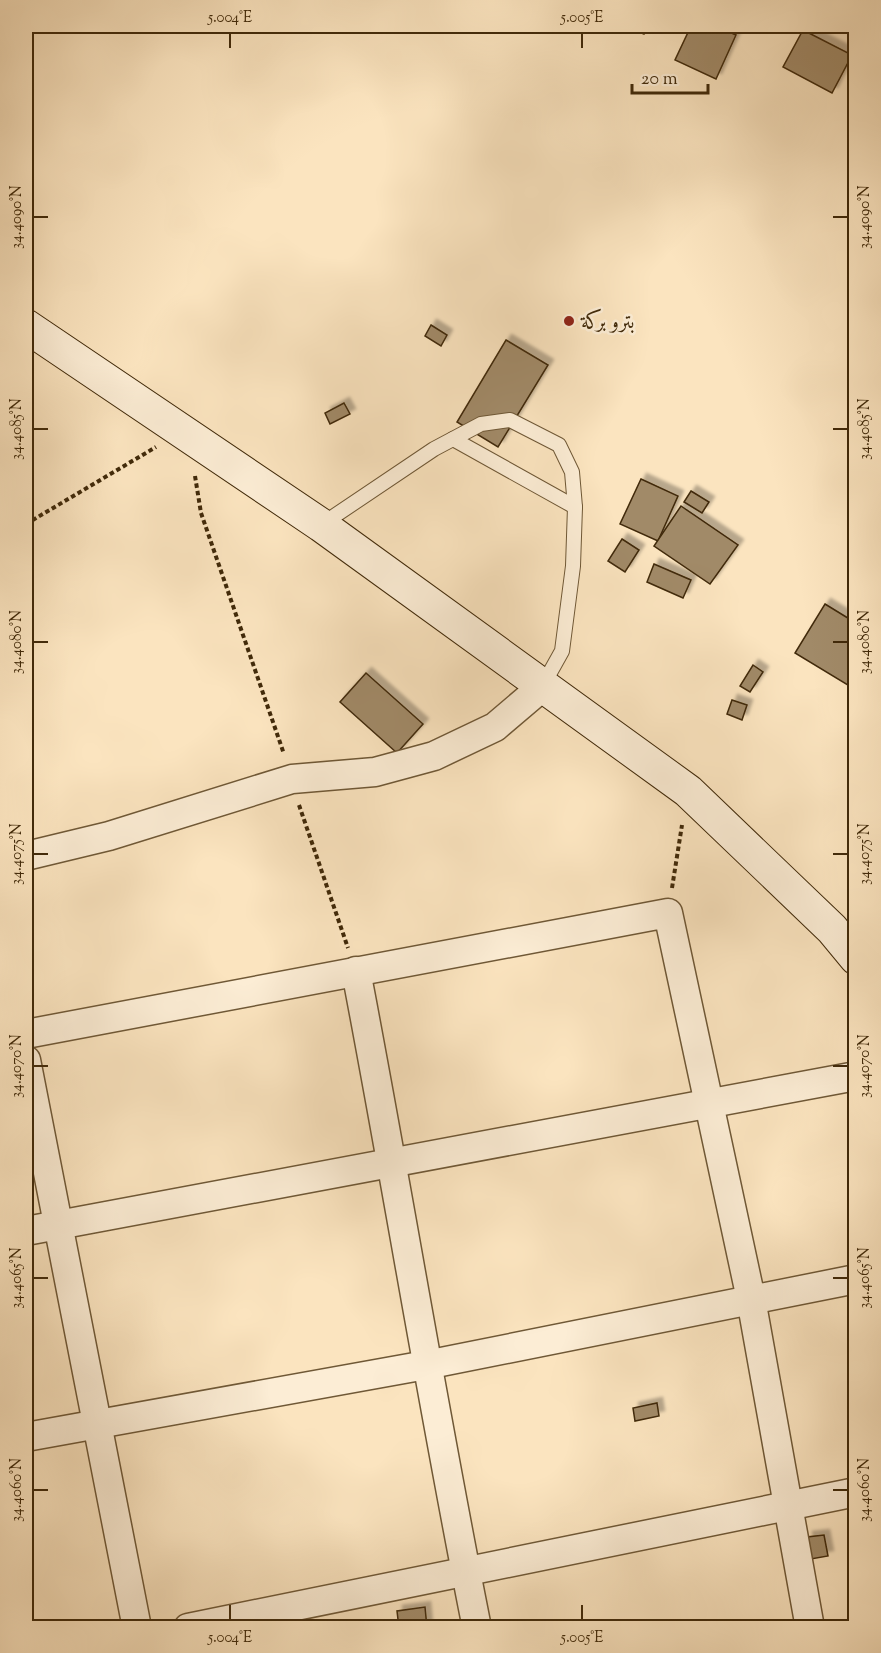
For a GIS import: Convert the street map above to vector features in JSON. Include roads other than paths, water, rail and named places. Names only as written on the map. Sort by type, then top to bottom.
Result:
[{"type":"main road","points":[[26,326],[321,525],[688,791],[844,935],[855,958]]},
{"type":"street","points":[[26,856],[109,836],[292,779],[375,772],[434,756],[495,727],[542,687]]},
{"type":"street","points":[[26,1034],[668,913],[752,1299],[810,1628]]},
{"type":"street","points":[[356,971],[393,1162],[426,1365],[477,1628]]},
{"type":"street","points":[[26,1060],[56,1224],[138,1628]]},
{"type":"street","points":[[26,1231],[855,1076]]},
{"type":"street","points":[[26,1437],[426,1365],[855,1279]]},
{"type":"street","points":[[188,1628],[855,1492]]},
{"type":"lane","points":[[321,525],[453,439],[481,424],[510,420],[546,436],[558,445],[568,460],[572,472],[575,507],[573,566],[562,651],[542,687]]},
{"type":"lane","points":[[453,439],[575,507]]},
{"type":"place","name":"بترو بركة","points":[[569,321]]}]
